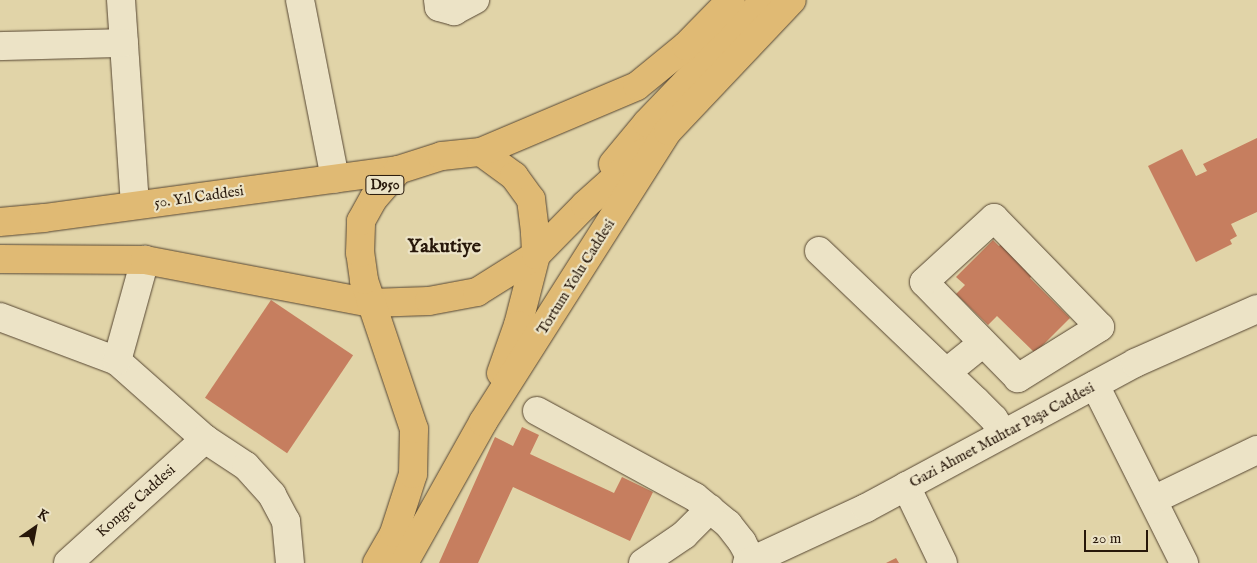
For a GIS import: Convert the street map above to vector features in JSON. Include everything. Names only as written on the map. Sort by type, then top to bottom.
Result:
[{"type":"main road","name":"D950","points":[[377,563],[394,534],[413,474],[414,429],[364,280],[360,253],[361,221],[374,198],[398,170],[442,156],[481,152],[637,86],[686,46],[731,0]]},
{"type":"main road","points":[[536,255],[647,123],[764,0]]},
{"type":"main road","name":"Tortum Yolu Caddesi","points":[[371,303],[429,301],[477,292],[536,255],[585,205],[668,132],[792,0]]},
{"type":"main road","name":"Tortum Yolu Caddesi","points":[[404,563],[483,422],[668,132]]},
{"type":"main road","name":"Tortum Yolu Caddesi","points":[[481,152],[514,176],[531,199],[536,255],[518,325],[483,422]]},
{"type":"main road","name":"50. Yıl Caddesi","points":[[0,222],[44,218],[398,170]]},
{"type":"main road","points":[[0,259],[145,260],[371,303]]},
{"type":"street","points":[[121,0],[135,205]]},
{"type":"street","points":[[300,0],[335,179]]},
{"type":"street","points":[[438,0],[439,7],[454,11],[475,0]]},
{"type":"street","points":[[0,46],[124,42]]},
{"type":"street","points":[[994,218],[1100,327],[1018,378],[983,343],[924,282],[994,218]]},
{"type":"street","points":[[819,251],[947,372],[994,419],[1003,434]]},
{"type":"street","points":[[117,361],[145,260]]},
{"type":"street","name":"Gazi Ahmet Muhtar Paşa Caddesi","points":[[749,562],[866,508],[1135,363],[1257,309]]},
{"type":"street","points":[[0,317],[117,361],[205,439],[246,466],[272,495],[286,521],[294,558]]},
{"type":"street","points":[[947,372],[983,343]]},
{"type":"street","points":[[1095,384],[1184,563]]},
{"type":"street","points":[[537,411],[695,497],[710,508],[735,533],[749,562]]},
{"type":"street","name":"Kongre Caddesi","points":[[68,563],[205,439]]},
{"type":"street","points":[[1153,500],[1257,450]]},
{"type":"street","points":[[906,486],[943,563]]},
{"type":"street","points":[[643,563],[684,535],[710,508]]},
{"type":"building","points":[[1257,138],[1257,212],[1231,224],[1237,236],[1230,240],[1232,244],[1196,262],[1148,166],[1182,149],[1196,176],[1207,171],[1203,164]]},
{"type":"building","points":[[1006,239],[1038,270],[1030,278],[1070,318],[1035,353],[997,316],[988,325],[956,294],[965,285],[956,277],[993,240],[999,246]]},
{"type":"building","points":[[271,300],[353,355],[287,453],[205,398]]},
{"type":"building","points":[[522,427],[539,435],[530,454],[614,493],[622,477],[653,492],[630,541],[513,487],[478,563],[439,563],[495,437],[513,446]]},
{"type":"building","points":[[896,558],[899,563],[886,563]]},
{"type":"district","name":"Yakutiye","points":[[444,246]]}]
